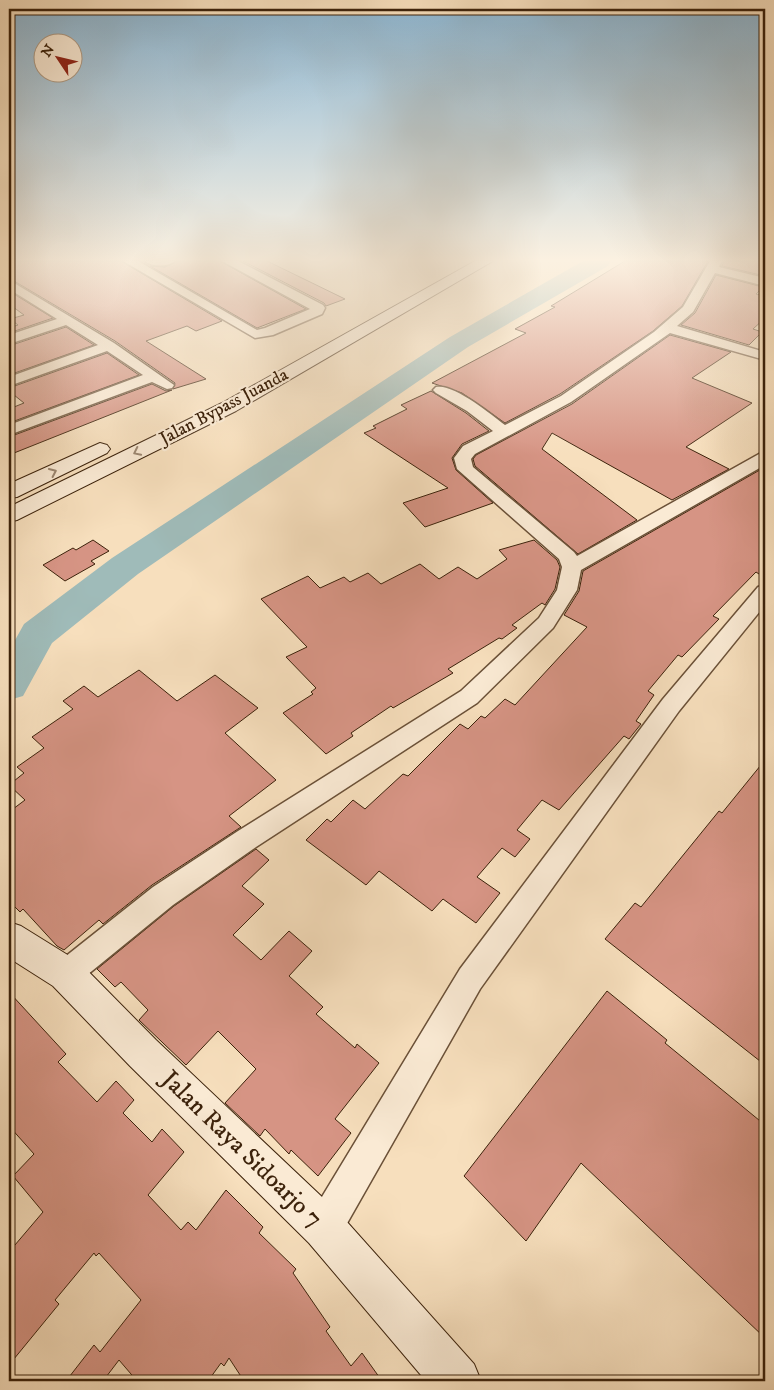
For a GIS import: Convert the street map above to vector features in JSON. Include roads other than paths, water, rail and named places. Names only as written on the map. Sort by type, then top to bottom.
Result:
[{"type":"main road","name":"Jalan Bypass Juanda","points":[[182,411],[341,326]]},
{"type":"main road","name":"Jalan Bypass Juanda","points":[[9,515],[228,407],[371,326]]},
{"type":"main road","points":[[9,492],[113,443]]},
{"type":"main road","name":"Jalan Raya Sidoarjo 7","points":[[9,938],[66,974],[143,1053],[324,1228],[457,1381]]},
{"type":"street","points":[[9,340],[51,326]]},
{"type":"street","points":[[77,326],[167,385]]},
{"type":"street","points":[[242,326],[255,334],[268,332],[283,326]]},
{"type":"street","points":[[66,974],[163,896],[247,839],[469,697],[546,623],[567,590],[572,567],[567,556],[465,469],[462,458],[464,454],[503,431],[566,398],[670,326]]},
{"type":"street","points":[[668,328],[765,356]]},
{"type":"street","points":[[9,382],[108,346]]},
{"type":"street","points":[[9,430],[154,376]]},
{"type":"street","points":[[441,390],[472,408],[503,431]]},
{"type":"street","points":[[572,567],[765,459]]},
{"type":"street","points":[[324,1228],[470,979],[671,705],[765,592]]},
{"type":"waterway","points":[[9,685],[38,634],[125,566],[459,342],[487,326]]}]
